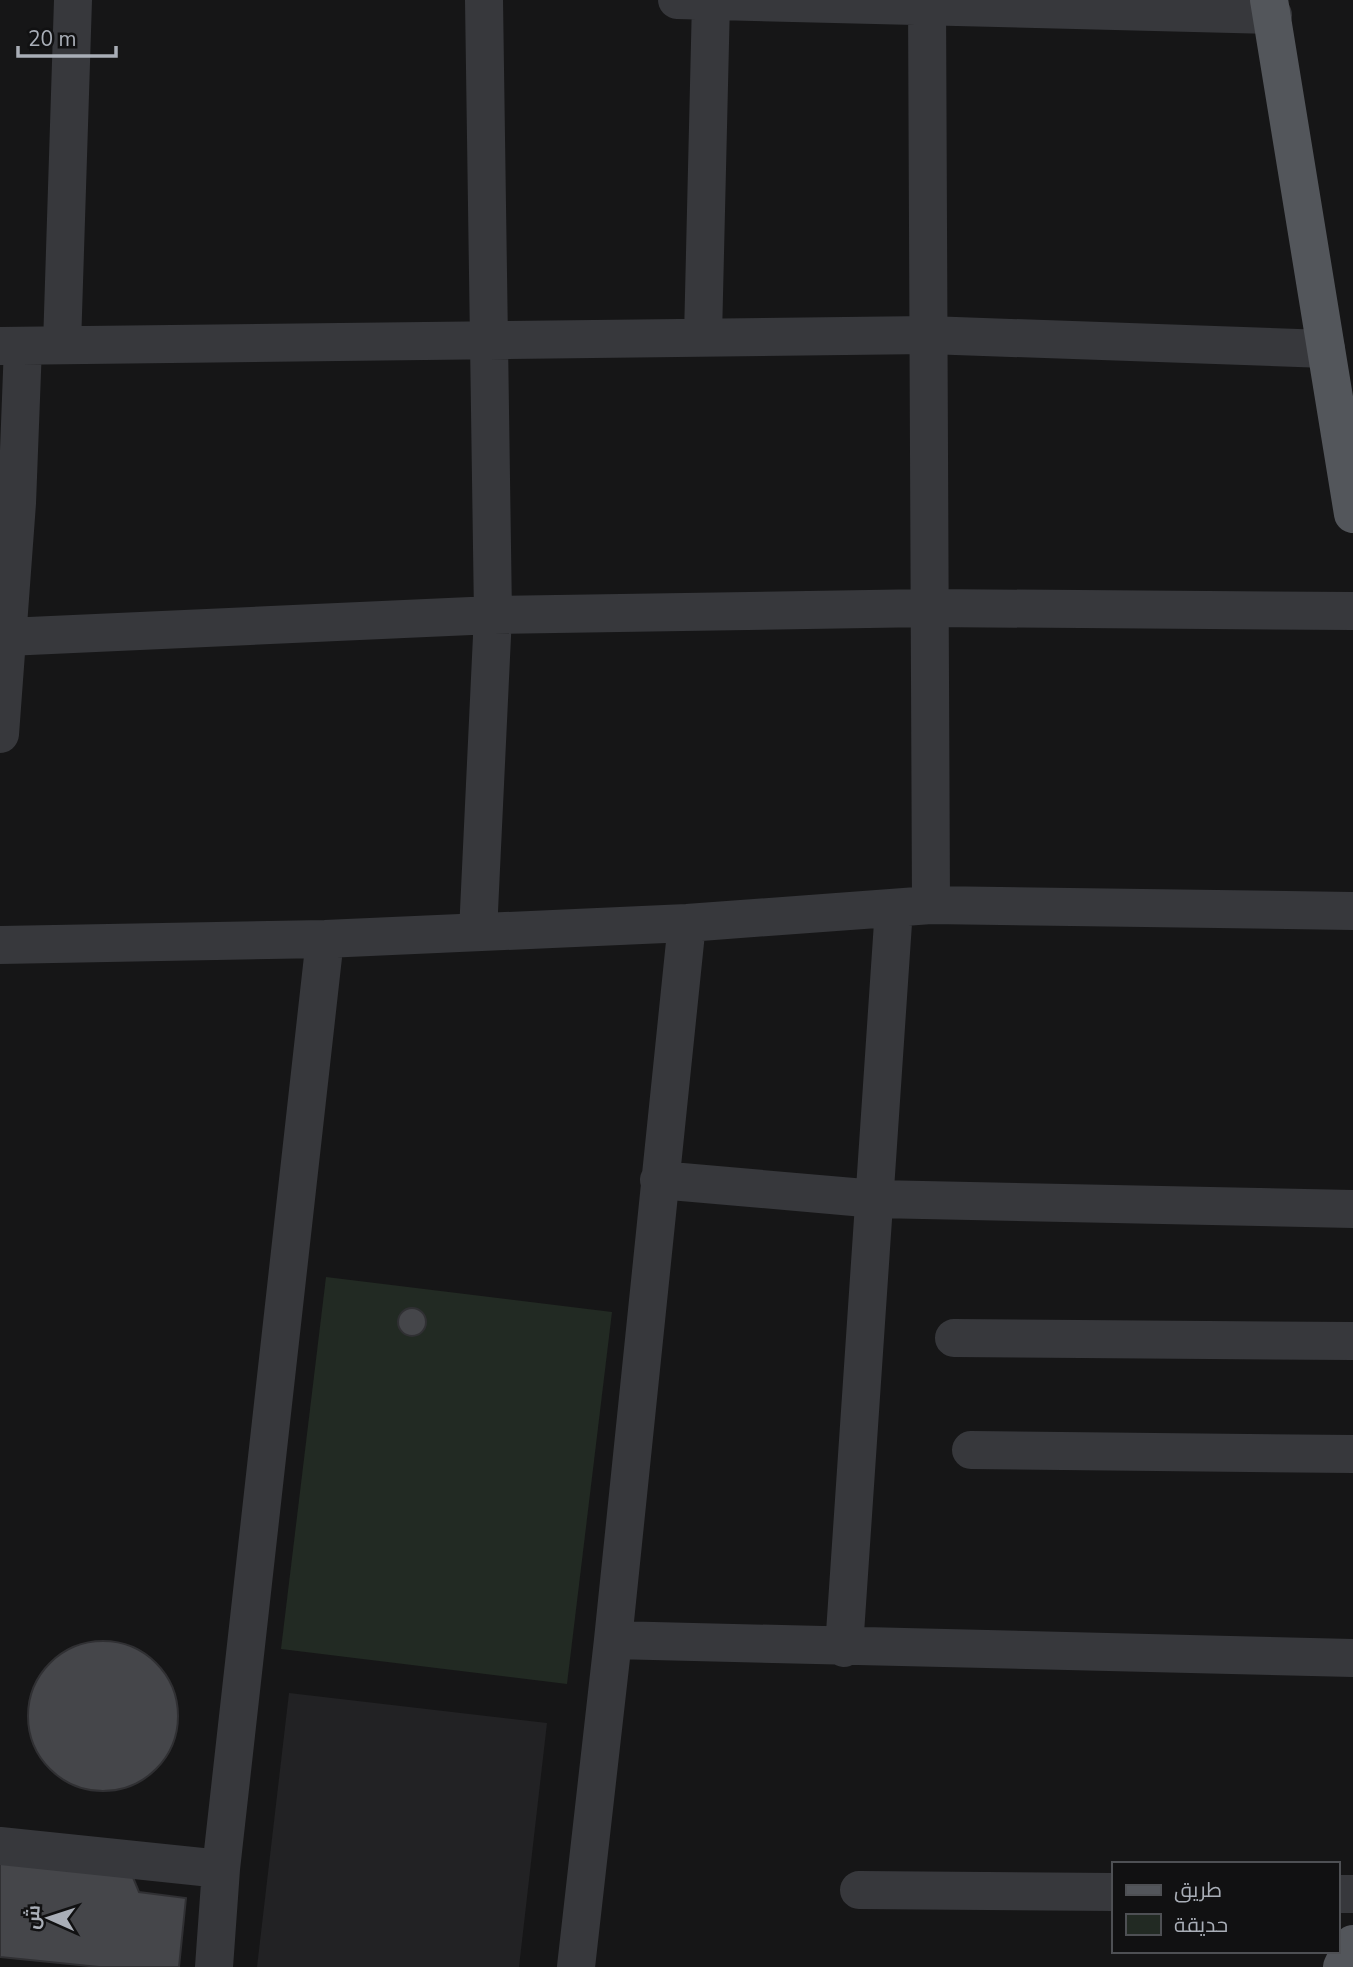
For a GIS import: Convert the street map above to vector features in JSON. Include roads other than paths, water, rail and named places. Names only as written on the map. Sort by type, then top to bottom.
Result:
[{"type":"main road","points":[[1271,7],[1326,349],[1343,386],[1353,514]]},
{"type":"main road","points":[[1342,1967],[1353,1944]]},
{"type":"street","points":[[62,345],[73,0]]},
{"type":"street","points":[[478,932],[493,615],[484,0]]},
{"type":"street","points":[[677,0],[1271,7]]},
{"type":"street","points":[[703,337],[711,1]]},
{"type":"street","points":[[844,1648],[876,1199],[912,906],[929,608],[927,2]]},
{"type":"street","points":[[0,734],[7,637],[12,346],[928,335],[1326,349]]},
{"type":"street","points":[[7,637],[493,615],[929,608],[1353,611]]},
{"type":"street","points":[[0,945],[325,939],[687,923],[912,906],[1353,911]]},
{"type":"street","points":[[576,1967],[613,1640],[687,923]]},
{"type":"street","points":[[214,1967],[221,1869],[325,939]]},
{"type":"street","points":[[659,1180],[876,1199],[1353,1209]]},
{"type":"street","points":[[954,1338],[1353,1340]]},
{"type":"street","points":[[971,1450],[1353,1454]]},
{"type":"street","points":[[613,1640],[844,1648],[1353,1658]]},
{"type":"street","points":[[0,1846],[221,1869]]},
{"type":"street","points":[[859,1890],[1112,1892]]}]
